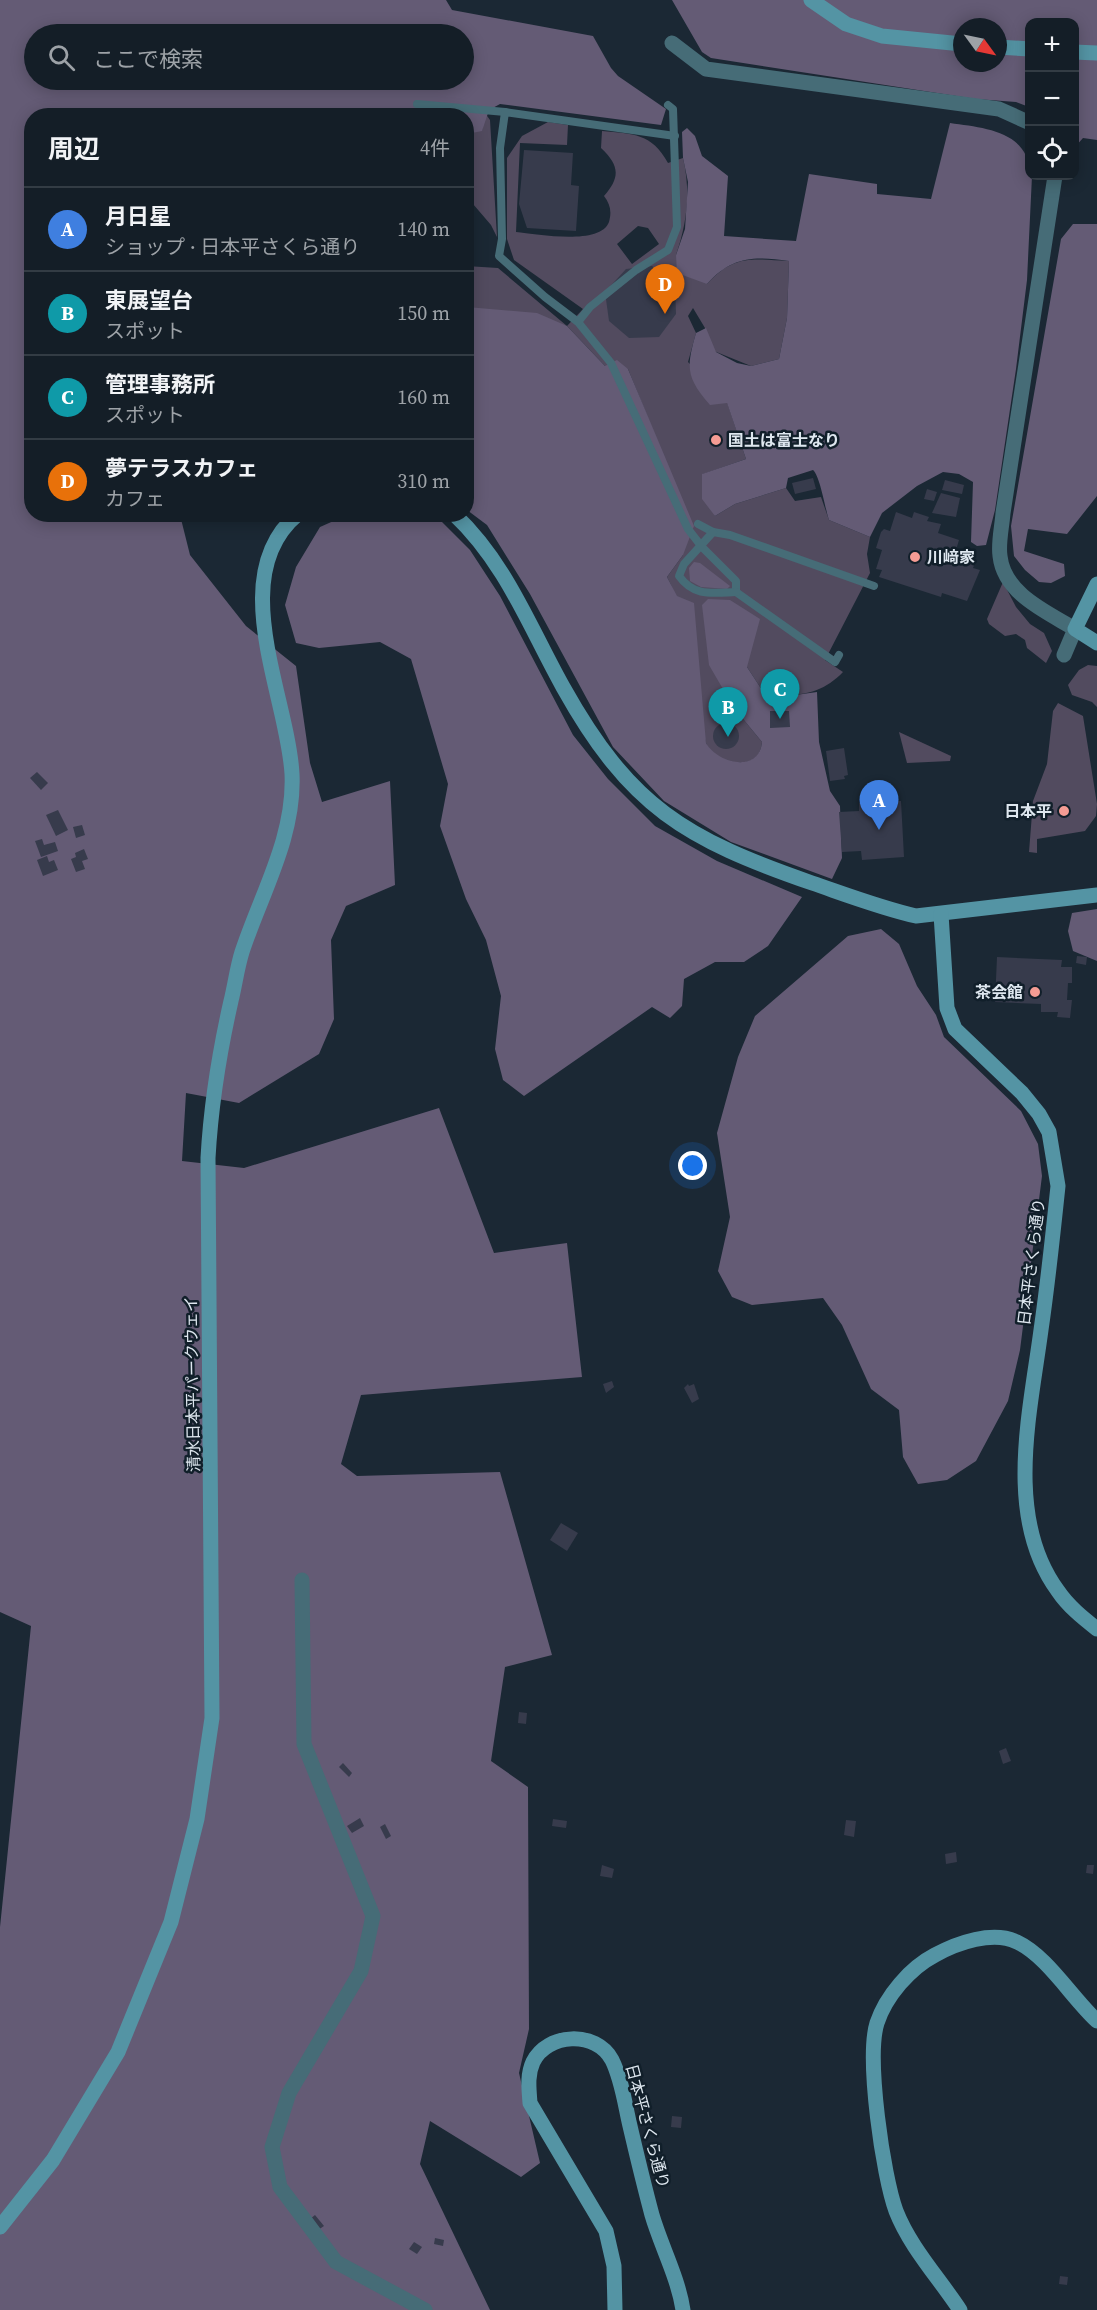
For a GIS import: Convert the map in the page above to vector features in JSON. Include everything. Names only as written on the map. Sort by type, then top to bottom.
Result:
[{"type":"street","points":[[811,0],[846,24],[882,36],[953,43]]},
{"type":"street","points":[[672,43],[706,69],[999,109],[1025,121]]},
{"type":"street","points":[[1007,48],[1025,49]]},
{"type":"street","points":[[1079,52],[1097,53]]},
{"type":"street","points":[[1054,180],[1003,513],[1000,556],[1007,577],[1016,590],[1097,643]]},
{"type":"street","name":"清水日本平パークウェイ","points":[[0,2227],[53,2160],[118,2052],[171,1922],[197,1819],[212,1718],[208,1170],[210,1110],[217,1063],[241,954],[288,829],[291,806],[290,746],[266,639],[262,606],[269,557],[292,522]]},
{"type":"street","points":[[461,522],[492,556],[517,596],[581,720],[607,757],[649,803],[694,835],[777,871],[894,911],[916,916],[1097,895]]},
{"type":"street","points":[[1064,655],[1097,584]]},
{"type":"street","name":"日本平さくら通り","points":[[941,914],[947,1008],[955,1029],[1034,1107],[1049,1132],[1053,1149],[1058,1186],[1026,1445],[1026,1489],[1034,1540],[1044,1566],[1057,1591],[1097,1629]]},
{"type":"street","points":[[302,1580],[304,1744],[373,1916],[361,1971],[289,2093],[272,2147],[280,2187],[336,2262],[425,2310]]},
{"type":"street","points":[[960,2310],[908,2235],[890,2192],[875,2079],[877,2024],[888,2001],[905,1978],[925,1960],[948,1948],[975,1940],[999,1938],[1015,1941],[1032,1950],[1097,2021]]},
{"type":"street","name":"日本平さくら通り","points":[[615,2310],[614,2266],[606,2231],[530,2103],[528,2080],[533,2062],[545,2047],[558,2039],[576,2039],[594,2044],[611,2058],[621,2087],[653,2217],[683,2310]]},
{"type":"lane","points":[[417,104],[461,108]]},
{"type":"lane","points":[[578,322],[591,307],[636,270],[668,250],[677,227],[675,136],[673,109],[668,105]]},
{"type":"lane","points":[[474,109],[675,136]]},
{"type":"lane","points":[[505,112],[500,148],[502,239],[499,256],[545,297],[578,322],[611,363],[688,529],[702,547],[736,581],[736,592]]},
{"type":"lane","points":[[698,524],[713,532],[730,535],[874,586]]},
{"type":"lane","points":[[713,532],[702,547],[684,564],[679,576],[687,587],[699,594],[736,592],[835,662],[839,655]]},
{"type":"shaded area","points":[[0,0],[446,0],[452,10],[593,36],[618,76],[666,109],[661,125],[500,104],[489,110],[482,131],[474,133],[474,108],[24,108],[24,522],[182,522],[190,555],[246,626],[296,666],[310,763],[322,802],[390,781],[395,885],[346,906],[331,940],[334,1019],[319,1054],[239,1103],[186,1093],[182,1161],[244,1168],[439,1108],[494,1253],[567,1243],[582,1377],[361,1395],[341,1464],[357,1476],[500,1472],[552,1655],[505,1667],[491,1761],[528,1787],[529,2029],[519,2073],[540,2163],[521,2177],[430,2121],[420,2164],[490,2310],[0,2310],[0,1927],[31,1626],[0,1612]]},
{"type":"shaded area","points":[[672,0],[1097,0],[1097,140],[1083,138],[1079,142],[1079,18],[1025,18],[1025,105],[1016,102],[976,99],[711,58],[702,52]]},
{"type":"shaded area","points":[[485,113],[490,120],[497,237],[491,225],[474,205],[474,132],[482,130]]},
{"type":"shaded area","points":[[548,122],[568,125],[567,145],[520,143],[516,232],[567,237],[594,234],[603,229],[609,222],[610,214],[609,205],[604,196],[613,183],[616,171],[611,160],[601,148],[602,131],[623,133],[648,140],[662,153],[668,163],[683,158],[687,183],[687,207],[676,255],[707,284],[726,267],[744,260],[789,261],[787,318],[779,359],[751,366],[704,347],[705,328],[693,308],[688,316],[696,333],[688,362],[727,402],[746,459],[703,474],[715,516],[735,504],[786,488],[795,501],[821,497],[829,520],[870,537],[867,554],[870,573],[825,660],[843,672],[834,680],[806,693],[786,695],[764,693],[747,667],[734,708],[762,742],[758,755],[750,761],[727,761],[714,755],[706,743],[689,643],[680,609],[667,577],[683,555],[659,445],[628,369],[605,366],[567,326],[583,309],[514,260],[507,239],[507,158],[522,136]],"holes":[[[638,226],[648,228],[659,244],[632,264],[617,244]]]},
{"type":"shaded area","points":[[950,123],[1003,134],[1022,149],[1025,155],[1025,180],[1032,180],[1027,280],[995,510],[986,545],[977,546],[971,542],[973,482],[959,474],[943,472],[917,486],[882,513],[870,537],[829,520],[820,485],[813,470],[788,478],[786,488],[735,504],[715,516],[702,499],[702,474],[746,459],[727,403],[710,405],[692,379],[690,364],[696,333],[706,328],[716,352],[737,363],[751,366],[779,359],[787,318],[789,261],[744,260],[725,268],[707,284],[677,273],[676,255],[685,229],[688,182],[683,158],[682,132],[687,128],[695,136],[702,156],[728,176],[724,236],[796,241],[809,174],[877,184],[877,194],[931,199]]},
{"type":"shaded area","points":[[1073,224],[1097,224],[1097,496],[1067,534],[1028,529],[1024,551],[1064,564],[1065,576],[1051,583],[1039,582],[1014,556],[1011,526],[1061,239]]},
{"type":"shaded area","points":[[474,266],[498,268],[567,326],[474,308]]},
{"type":"shaded area","points":[[474,308],[537,313],[567,326],[605,366],[617,360],[628,369],[694,526],[683,555],[667,577],[677,596],[694,603],[706,743],[711,750],[728,760],[746,762],[759,752],[762,742],[734,708],[709,665],[702,605],[708,599],[730,600],[760,619],[747,667],[764,693],[788,696],[817,692],[819,742],[830,791],[840,806],[842,858],[832,879],[731,842],[664,801],[613,747],[530,594],[487,525],[474,515]]},
{"type":"shaded area","points":[[331,522],[442,522],[470,550],[500,596],[573,735],[608,779],[655,826],[717,861],[802,897],[768,946],[744,962],[715,962],[684,979],[682,1006],[670,1018],[652,1007],[524,1096],[503,1080],[495,1049],[501,996],[486,940],[466,899],[440,826],[448,784],[411,659],[380,642],[319,648],[296,643],[285,605],[296,567],[320,527]]},
{"type":"shaded area","points":[[694,562],[700,563],[730,586],[727,589],[701,587],[690,581],[689,568]]},
{"type":"shaded area","points":[[1003,582],[1016,607],[1030,624],[1044,633],[1052,651],[1046,663],[1027,648],[1025,640],[1016,634],[1005,636],[989,624],[987,619]]},
{"type":"shaded area","points":[[1088,665],[1097,666],[1097,707],[1092,702],[1072,695],[1068,685],[1079,670]]},
{"type":"shaded area","points":[[1058,703],[1083,716],[1097,804],[1096,816],[1085,831],[1037,839],[1037,853],[1029,852],[1033,801],[1047,764],[1053,711]]},
{"type":"shaded area","points":[[899,732],[951,756],[950,761],[907,763]]},
{"type":"shaded area","points":[[1097,909],[1097,961],[1073,951],[1068,931],[1072,913]]},
{"type":"shaded area","points":[[881,929],[899,944],[917,986],[936,1015],[944,1037],[1021,1111],[1038,1144],[1042,1176],[1020,1350],[1008,1401],[976,1461],[947,1480],[918,1484],[903,1457],[899,1410],[871,1389],[842,1325],[823,1298],[752,1305],[732,1297],[718,1271],[730,1217],[717,1133],[738,1057],[755,1016],[848,936]]},
{"type":"building","points":[[524,150],[573,153],[571,185],[579,186],[576,231],[527,228],[519,204]]},
{"type":"building","points":[[652,266],[675,285],[676,314],[659,337],[629,338],[609,321],[605,292],[626,269]]},
{"type":"building","points":[[813,478],[816,489],[795,494],[792,483]]},
{"type":"building","points":[[945,480],[964,485],[962,494],[942,490]]},
{"type":"building","points":[[927,489],[937,492],[934,501],[924,499]]},
{"type":"building","points":[[941,493],[960,498],[956,517],[932,513]]},
{"type":"building","points":[[896,512],[912,518],[914,512],[929,517],[927,521],[941,524],[938,533],[959,540],[953,560],[958,562],[960,558],[975,563],[973,568],[980,570],[967,601],[942,593],[941,597],[879,577],[882,570],[876,569],[882,550],[876,548],[881,532],[884,529],[890,531]]},
{"type":"building","points":[[770,711],[789,711],[790,727],[770,728]]},
{"type":"building","points":[[726,723],[735,727],[739,736],[735,745],[726,749],[717,745],[713,736],[717,727]]},
{"type":"building","points":[[844,748],[848,775],[844,776],[845,779],[830,781],[826,751]]},
{"type":"building","points":[[37,772],[48,783],[41,790],[30,778]]},
{"type":"building","points":[[901,801],[904,857],[862,860],[861,851],[842,852],[839,812],[859,811],[859,803]]},
{"type":"building","points":[[58,810],[68,830],[56,836],[46,815]]},
{"type":"building","points":[[82,825],[85,835],[76,838],[73,827]]},
{"type":"building","points":[[42,839],[44,845],[55,842],[58,851],[41,857],[35,841]]},
{"type":"building","points":[[84,849],[88,859],[82,861],[85,869],[76,872],[71,859],[76,857],[75,853]]},
{"type":"building","points":[[47,856],[49,862],[54,860],[58,870],[43,876],[37,860]]},
{"type":"building","points":[[1077,956],[1087,957],[1086,965],[1076,963]]},
{"type":"building","name":"茶会館","points":[[997,957],[1062,960],[1061,967],[1072,967],[1072,983],[1068,983],[1067,1000],[1072,1000],[1070,1018],[1057,1017],[1058,1012],[1041,1012],[1041,1004],[995,1002]]},
{"type":"building","points":[[612,1381],[614,1387],[606,1393],[603,1384]]},
{"type":"building","points":[[688,1384],[689,1386],[694,1384],[699,1399],[692,1403],[684,1388]]},
{"type":"building","points":[[561,1523],[578,1533],[567,1551],[550,1540]]},
{"type":"building","points":[[519,1712],[527,1713],[526,1724],[518,1723]]},
{"type":"building","points":[[1006,1748],[1011,1761],[1003,1764],[999,1751]]},
{"type":"building","points":[[343,1763],[352,1773],[349,1777],[339,1767]]},
{"type":"building","points":[[360,1818],[364,1826],[352,1833],[347,1826]]},
{"type":"building","points":[[553,1819],[567,1821],[566,1828],[552,1826]]},
{"type":"building","points":[[846,1820],[856,1821],[854,1837],[844,1835]]},
{"type":"building","points":[[385,1824],[391,1836],[386,1839],[380,1827]]},
{"type":"building","points":[[956,1852],[957,1862],[946,1864],[945,1854]]},
{"type":"building","points":[[602,1865],[614,1869],[612,1878],[600,1876]]},
{"type":"building","points":[[1087,1865],[1094,1865],[1093,1874],[1086,1873]]},
{"type":"building","points":[[672,2116],[682,2117],[681,2128],[671,2127]]},
{"type":"building","points":[[315,2215],[324,2226],[318,2230],[310,2219]]},
{"type":"building","points":[[435,2238],[444,2240],[443,2246],[434,2244]]},
{"type":"building","points":[[414,2242],[422,2247],[417,2254],[409,2249]]},
{"type":"building","points":[[1060,2276],[1068,2277],[1067,2285],[1059,2284]]},
{"type":"place","name":"夢テラスカフェ","points":[[665,314]]},
{"type":"place","name":"国土は富士なり","points":[[716,440]]},
{"type":"place","name":"川﨑家","points":[[915,557]]},
{"type":"place","name":"管理事務所","points":[[780,719]]},
{"type":"place","name":"東展望台","points":[[728,737]]},
{"type":"place","name":"日本平","points":[[1064,811]]},
{"type":"place","name":"月日星","points":[[879,830]]},
{"type":"place","name":"茶会館","points":[[1035,992]]}]
